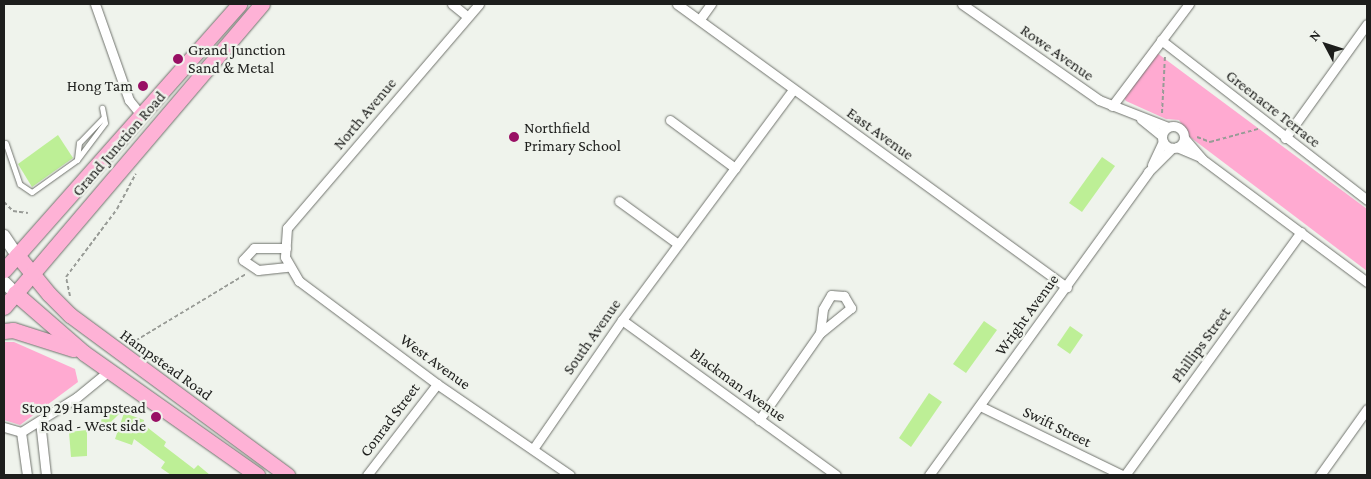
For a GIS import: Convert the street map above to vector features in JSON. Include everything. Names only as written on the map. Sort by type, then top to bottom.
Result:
[{"type":"highway","name":"Grand Junction Road","points":[[4,270],[239,4]]},
{"type":"highway","name":"Grand Junction Road","points":[[4,307],[262,4]]},
{"type":"highway","points":[[141,115],[156,128]]},
{"type":"highway","name":"Hampstead Road","points":[[17,255],[70,315],[287,475]]},
{"type":"highway","points":[[15,294],[84,353],[257,475]]},
{"type":"highway","points":[[4,331],[13,330],[84,353]]},
{"type":"main road","points":[[4,236],[17,255]]},
{"type":"main road","points":[[4,282],[15,294]]},
{"type":"street","points":[[95,4],[129,100],[141,115]]},
{"type":"street","points":[[452,4],[467,16]]},
{"type":"street","name":"North Avenue","points":[[285,253],[287,228],[478,4]]},
{"type":"street","name":"East Avenue","points":[[677,4],[1067,287]]},
{"type":"street","points":[[700,19],[711,4]]},
{"type":"street","name":"Rowe Avenue","points":[[962,4],[1086,92],[1139,118],[1168,127],[1179,128],[1189,139]]},
{"type":"street","points":[[1112,106],[1189,4]]},
{"type":"street","points":[[1284,138],[1367,24]]},
{"type":"street","name":"Greenacre Terrace","points":[[1161,40],[1284,138],[1367,200]]},
{"type":"street","name":"South Avenue","points":[[533,449],[622,320],[793,90]]},
{"type":"street","name":"Rowe Avenue","points":[[1139,118],[1174,148]]},
{"type":"street","points":[[670,120],[735,168]]},
{"type":"street","name":"Wright Avenue","points":[[929,475],[1067,287],[1148,172],[1168,127]]},
{"type":"street","points":[[1189,139],[1202,158]]},
{"type":"street","name":"Wright Avenue","points":[[1148,172],[1174,148],[1189,139]]},
{"type":"street","points":[[1174,148],[1202,158],[1367,282]]},
{"type":"street","points":[[619,201],[678,244]]},
{"type":"street","name":"Phillips Street","points":[[1124,475],[1301,232]]},
{"type":"street","points":[[285,253],[254,248],[244,260],[258,270],[288,267]]},
{"type":"street","name":"West Avenue","points":[[285,253],[288,267],[298,281],[437,384],[570,475]]},
{"type":"street","name":"Blackman Avenue","points":[[622,320],[836,475]]},
{"type":"street","points":[[759,420],[820,333]]},
{"type":"street","points":[[4,426],[21,432],[40,421],[110,370]]},
{"type":"street","name":"Conrad Street","points":[[368,475],[437,384]]},
{"type":"street","name":"Swift Street","points":[[980,406],[1124,475]]},
{"type":"street","points":[[1320,475],[1367,408]]},
{"type":"street","points":[[40,421],[46,475]]},
{"type":"street","points":[[21,432],[27,475]]},
{"type":"lane","points":[[6,143],[20,184],[32,192],[77,160],[105,123],[102,108]]},
{"type":"lane","points":[[77,160],[79,143],[103,118]]},
{"type":"path","points":[[1160,117],[1163,112],[1165,56]]},
{"type":"path","points":[[1189,139],[1197,136],[1210,142],[1256,131],[1259,127]]},
{"type":"path","points":[[66,277],[117,209],[138,170]]},
{"type":"path","points":[[4,202],[13,211],[28,213]]},
{"type":"path","points":[[128,346],[246,274],[252,277],[258,270]]},
{"type":"shaded area","points":[[1157,53],[1367,209],[1367,271],[1190,137],[1179,120],[1166,119],[1126,101],[1123,96]]},
{"type":"shaded area","points":[[4,342],[14,342],[75,369],[78,382],[20,425],[4,420]]},
{"type":"building","points":[[58,135],[73,158],[32,187],[18,164]]},
{"type":"building","points":[[1102,157],[1115,166],[1082,212],[1069,203]]},
{"type":"building","points":[[984,321],[997,330],[966,373],[953,364]]},
{"type":"building","points":[[1070,326],[1083,335],[1070,354],[1057,345]]},
{"type":"building","points":[[929,393],[942,402],[911,447],[899,438]]},
{"type":"building","points":[[113,408],[119,414],[103,430],[97,424]]},
{"type":"building","points":[[124,413],[144,420],[143,424],[166,442],[164,446],[194,469],[198,465],[210,475],[171,475],[161,468],[165,462],[134,439],[132,445],[115,439]]},
{"type":"building","points":[[87,430],[87,456],[71,457],[69,432]]},
{"type":"place","name":"Grand Junction Sand & Metal","points":[[178,59]]},
{"type":"place","name":"Hong Tam","points":[[143,86]]},
{"type":"place","name":"Northfield Primary School","points":[[514,137]]},
{"type":"place","name":"Stop 29 Hampstead Road - West side","points":[[156,417]]}]
